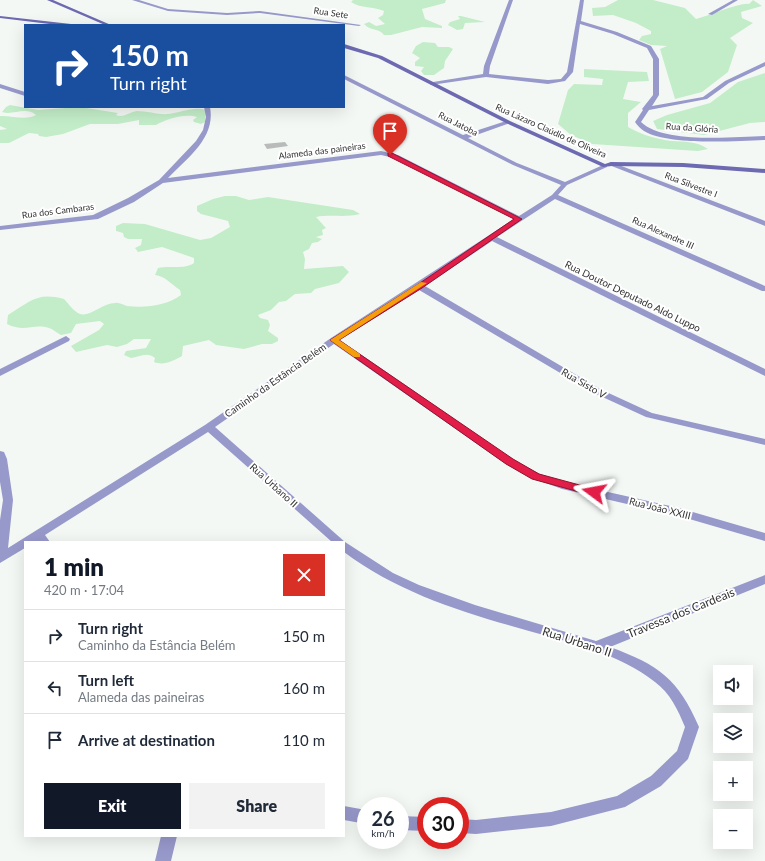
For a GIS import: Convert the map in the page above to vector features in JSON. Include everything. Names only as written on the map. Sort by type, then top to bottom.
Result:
[{"type":"street","points":[[49,0],[107,24]]},
{"type":"street","name":"Rua Sete","points":[[134,0],[156,8],[180,12],[227,14],[260,12],[359,25]]},
{"type":"street","points":[[486,75],[487,66],[511,0]]},
{"type":"street","points":[[433,84],[486,75],[548,82],[563,80],[570,72],[582,0]]},
{"type":"street","points":[[710,14],[736,0]]},
{"type":"street","points":[[0,17],[63,24]]},
{"type":"street","points":[[337,24],[342,22]]},
{"type":"street","points":[[578,22],[627,38],[649,47],[653,51],[656,59],[656,95],[645,109]]},
{"type":"street","name":"Rua Lázaro Claúdio de Oliveira","points":[[345,46],[380,57],[508,122],[608,165],[683,165],[765,171]]},
{"type":"street","points":[[645,109],[694,102],[705,98],[728,82],[765,64]]},
{"type":"street","name":"Rua Jatoba","points":[[345,78],[515,164],[565,184]]},
{"type":"street","points":[[0,86],[24,94]]},
{"type":"street","name":"Rua dos Cambaras","points":[[0,228],[95,217],[131,200],[161,181],[203,137],[209,116],[207,108]]},
{"type":"street","name":"Rua da Glória","points":[[645,109],[638,122],[639,126],[652,133],[698,139],[765,138]]},
{"type":"street","points":[[464,137],[508,122]]},
{"type":"street","name":"Alameda das paineiras","points":[[161,181],[381,153],[396,156],[519,219]]},
{"type":"street","name":"Caminho da Estância Belém","points":[[29,541],[41,538],[209,427],[334,340],[419,286],[554,196],[565,184],[608,165]]},
{"type":"street","name":"Rua Silvestre I","points":[[608,165],[765,224]]},
{"type":"street","name":"Rua Alexandre III","points":[[554,196],[765,289]]},
{"type":"street","name":"Rua Doutor Deputado Aldo Luppo","points":[[491,237],[765,373]]},
{"type":"street","name":"Rua Sisto V","points":[[419,286],[599,392],[626,406],[649,415],[765,442]]},
{"type":"street","points":[[0,373],[66,339]]},
{"type":"street","name":"Rua João XXIII","points":[[334,340],[510,462],[536,476],[566,486],[679,512],[765,537]]},
{"type":"street","name":"Rua Urbano II","points":[[209,427],[338,541]]},
{"type":"street","points":[[0,454],[8,500],[0,558]]},
{"type":"street","name":"Caminho da Estância Belém","points":[[0,558],[24,543]]},
{"type":"street","name":"Rua Urbano II","points":[[345,547],[381,571],[421,591],[514,622],[598,646],[629,660],[660,678],[682,702],[692,727],[683,755],[656,781],[620,802],[551,819],[476,828],[469,827]]},
{"type":"street","name":"Travessa dos Cardeais","points":[[598,646],[765,580]]},
{"type":"street","points":[[345,813],[357,815]]},
{"type":"street","points":[[163,861],[169,837]]},
{"type":"green space","points":[[353,0],[446,0],[445,3],[422,9],[425,19],[442,26],[442,28],[422,27],[391,35],[384,35],[380,31],[369,28],[364,24],[369,22],[376,26],[385,24],[378,18],[383,15],[384,11],[359,6],[351,2]]},
{"type":"green space","points":[[618,0],[653,0],[685,8],[696,19],[732,7],[749,4],[753,0],[762,6],[741,12],[742,18],[753,23],[730,38],[737,45],[728,72],[702,92],[675,99],[660,49],[667,46],[651,45],[639,40],[642,36],[651,34],[651,31],[636,23],[613,15],[593,16],[592,8],[605,7]]},
{"type":"green space","points":[[458,16],[485,22],[465,23],[463,29],[457,30],[448,25],[450,22],[460,19]]},
{"type":"green space","points":[[423,42],[435,43],[438,47],[449,47],[453,49],[445,61],[444,68],[434,75],[424,75],[421,71],[424,67],[415,66],[415,62],[420,58],[412,53],[416,46]]},
{"type":"green space","points":[[584,69],[647,72],[649,81],[628,82],[623,99],[641,102],[628,113],[628,127],[655,138],[695,143],[708,149],[698,151],[592,144],[571,135],[558,124],[568,90],[574,84],[602,85],[603,79],[584,77]]},
{"type":"green space","points":[[765,73],[765,122],[750,123],[704,135],[657,129],[653,121],[667,115],[710,103],[738,82]]},
{"type":"green space","points":[[10,105],[38,110],[86,108],[118,113],[116,115],[119,116],[137,111],[165,114],[192,109],[206,110],[205,122],[201,124],[194,122],[193,120],[197,117],[181,116],[156,125],[139,125],[139,120],[118,124],[90,124],[63,134],[46,137],[29,133],[9,143],[0,143],[0,130],[7,129],[0,126],[0,116],[28,118],[36,115],[28,111],[10,113],[2,112]]},
{"type":"green space","points":[[225,196],[236,196],[249,200],[268,197],[353,210],[360,214],[349,216],[316,217],[326,228],[322,230],[323,235],[316,237],[322,239],[318,242],[312,243],[309,249],[303,252],[305,259],[304,269],[343,266],[349,272],[339,283],[315,289],[311,293],[295,294],[286,301],[279,302],[271,310],[258,315],[260,318],[268,320],[270,325],[268,331],[278,338],[278,341],[272,344],[262,344],[244,349],[216,345],[209,340],[183,346],[182,356],[172,361],[158,363],[154,362],[155,358],[149,355],[131,358],[124,355],[126,351],[146,348],[151,339],[134,339],[127,344],[117,347],[107,345],[76,352],[71,346],[99,330],[104,324],[100,321],[76,324],[71,333],[61,335],[43,327],[19,328],[7,324],[8,315],[40,297],[55,297],[64,299],[75,311],[80,314],[88,314],[110,304],[118,303],[134,307],[148,306],[162,304],[175,299],[181,295],[180,290],[165,279],[155,275],[158,268],[190,265],[194,263],[194,258],[162,247],[138,252],[135,248],[141,245],[142,239],[128,239],[124,237],[123,233],[116,231],[116,226],[123,223],[145,224],[200,240],[211,238],[230,227],[228,221],[201,214],[197,211],[197,206],[213,199]]},
{"type":"building","points":[[285,142],[288,146],[267,149],[264,144]]},
{"type":"slow traffic","points":[[357,355],[334,340],[424,283]]},
{"type":"route","points":[[390,155],[396,156],[519,219],[419,286],[334,340],[510,462],[536,476],[566,486],[594,492]]}]
